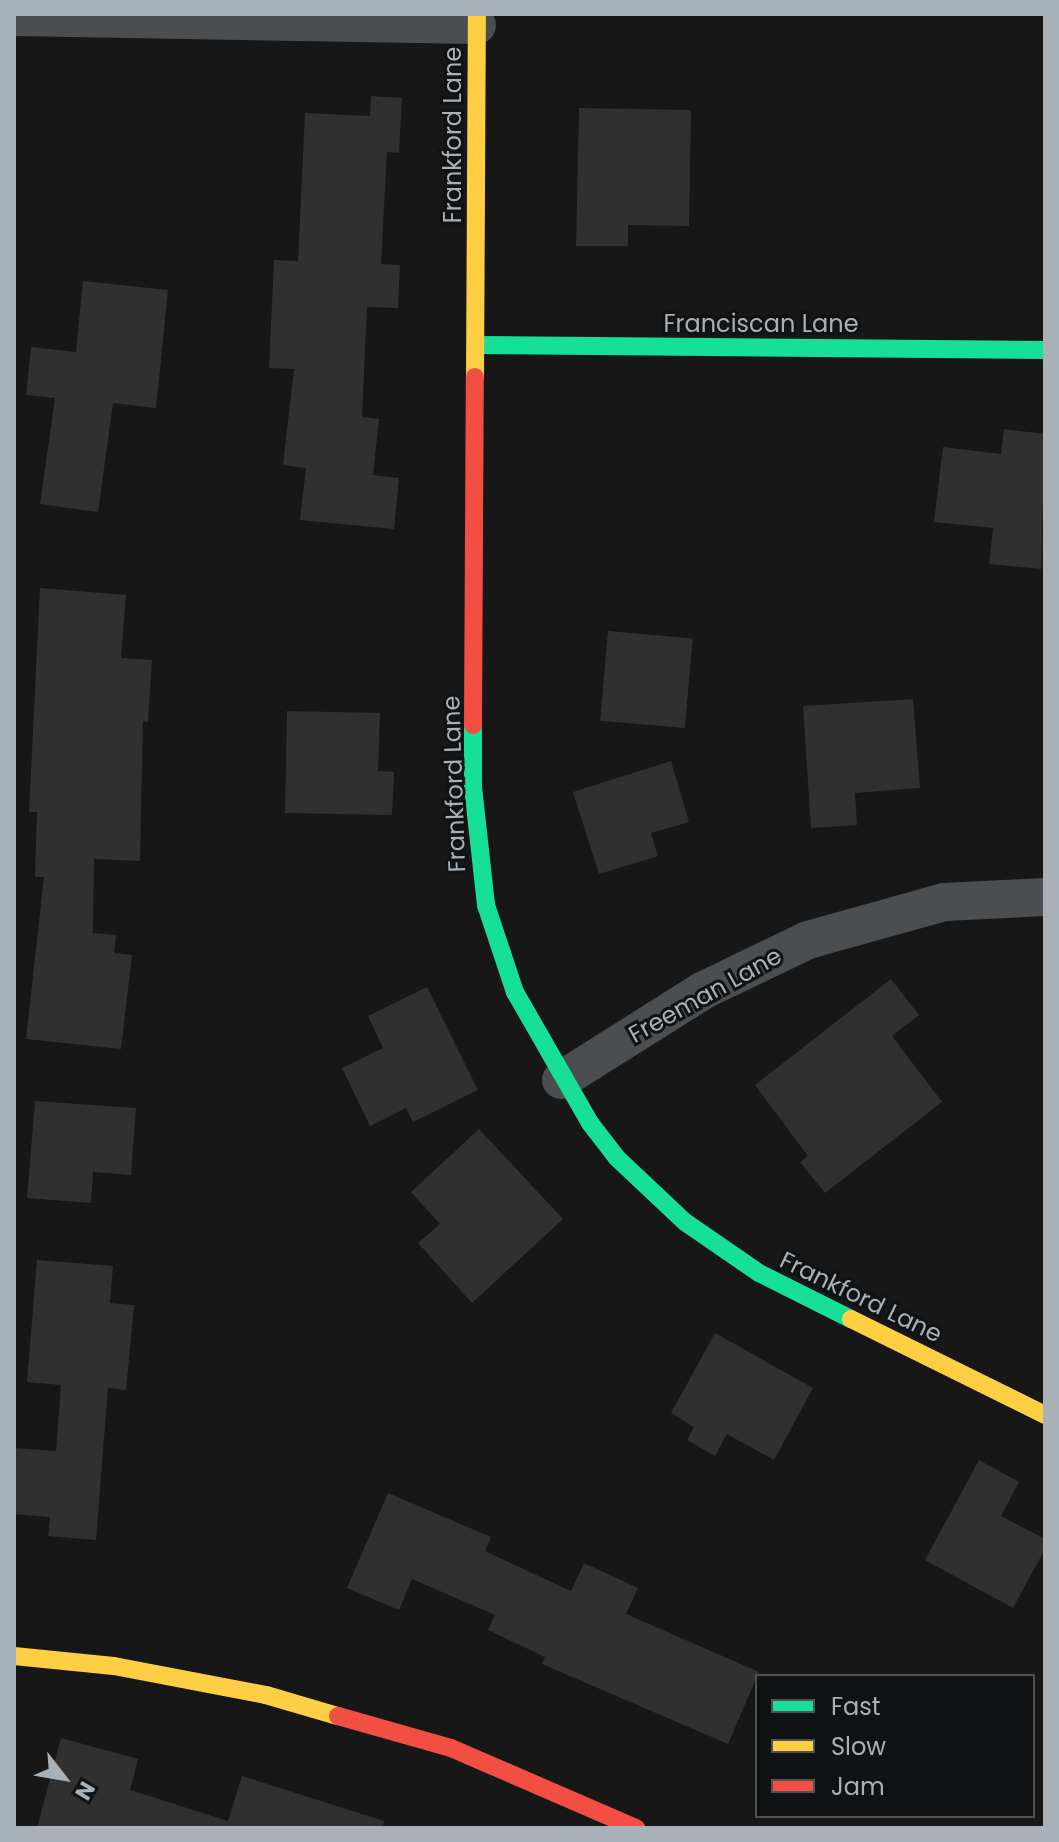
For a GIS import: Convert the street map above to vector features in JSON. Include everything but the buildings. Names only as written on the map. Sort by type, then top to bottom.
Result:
[{"type":"street","points":[[14,17],[477,19]]},
{"type":"street","name":"Frankford Lane","points":[[477,19],[473,787],[479,872],[515,992],[561,1080],[617,1158],[685,1222],[726,1252],[1045,1415]]},
{"type":"street","name":"Franciscan Lane","points":[[476,345],[1045,350]]},
{"type":"street","name":"Freeman Lane","points":[[561,1080],[704,990],[808,940],[944,902],[1045,897]]},
{"type":"street","points":[[14,1656],[114,1666],[282,1699],[451,1748],[636,1828]]},
{"type":"traffic: fast","points":[[476,345],[1045,350]]},
{"type":"traffic: fast","points":[[473,725],[473,787],[486,905],[515,992],[590,1123],[617,1158],[685,1222],[759,1273],[851,1319]]},
{"type":"traffic: slow","points":[[475,377],[477,14]]},
{"type":"traffic: slow","points":[[851,1319],[1045,1415]]},
{"type":"traffic: slow","points":[[14,1656],[114,1666],[266,1695],[338,1716]]},
{"type":"traffic: jam","points":[[473,725],[475,377]]},
{"type":"traffic: jam","points":[[338,1716],[451,1748],[636,1828]]}]
